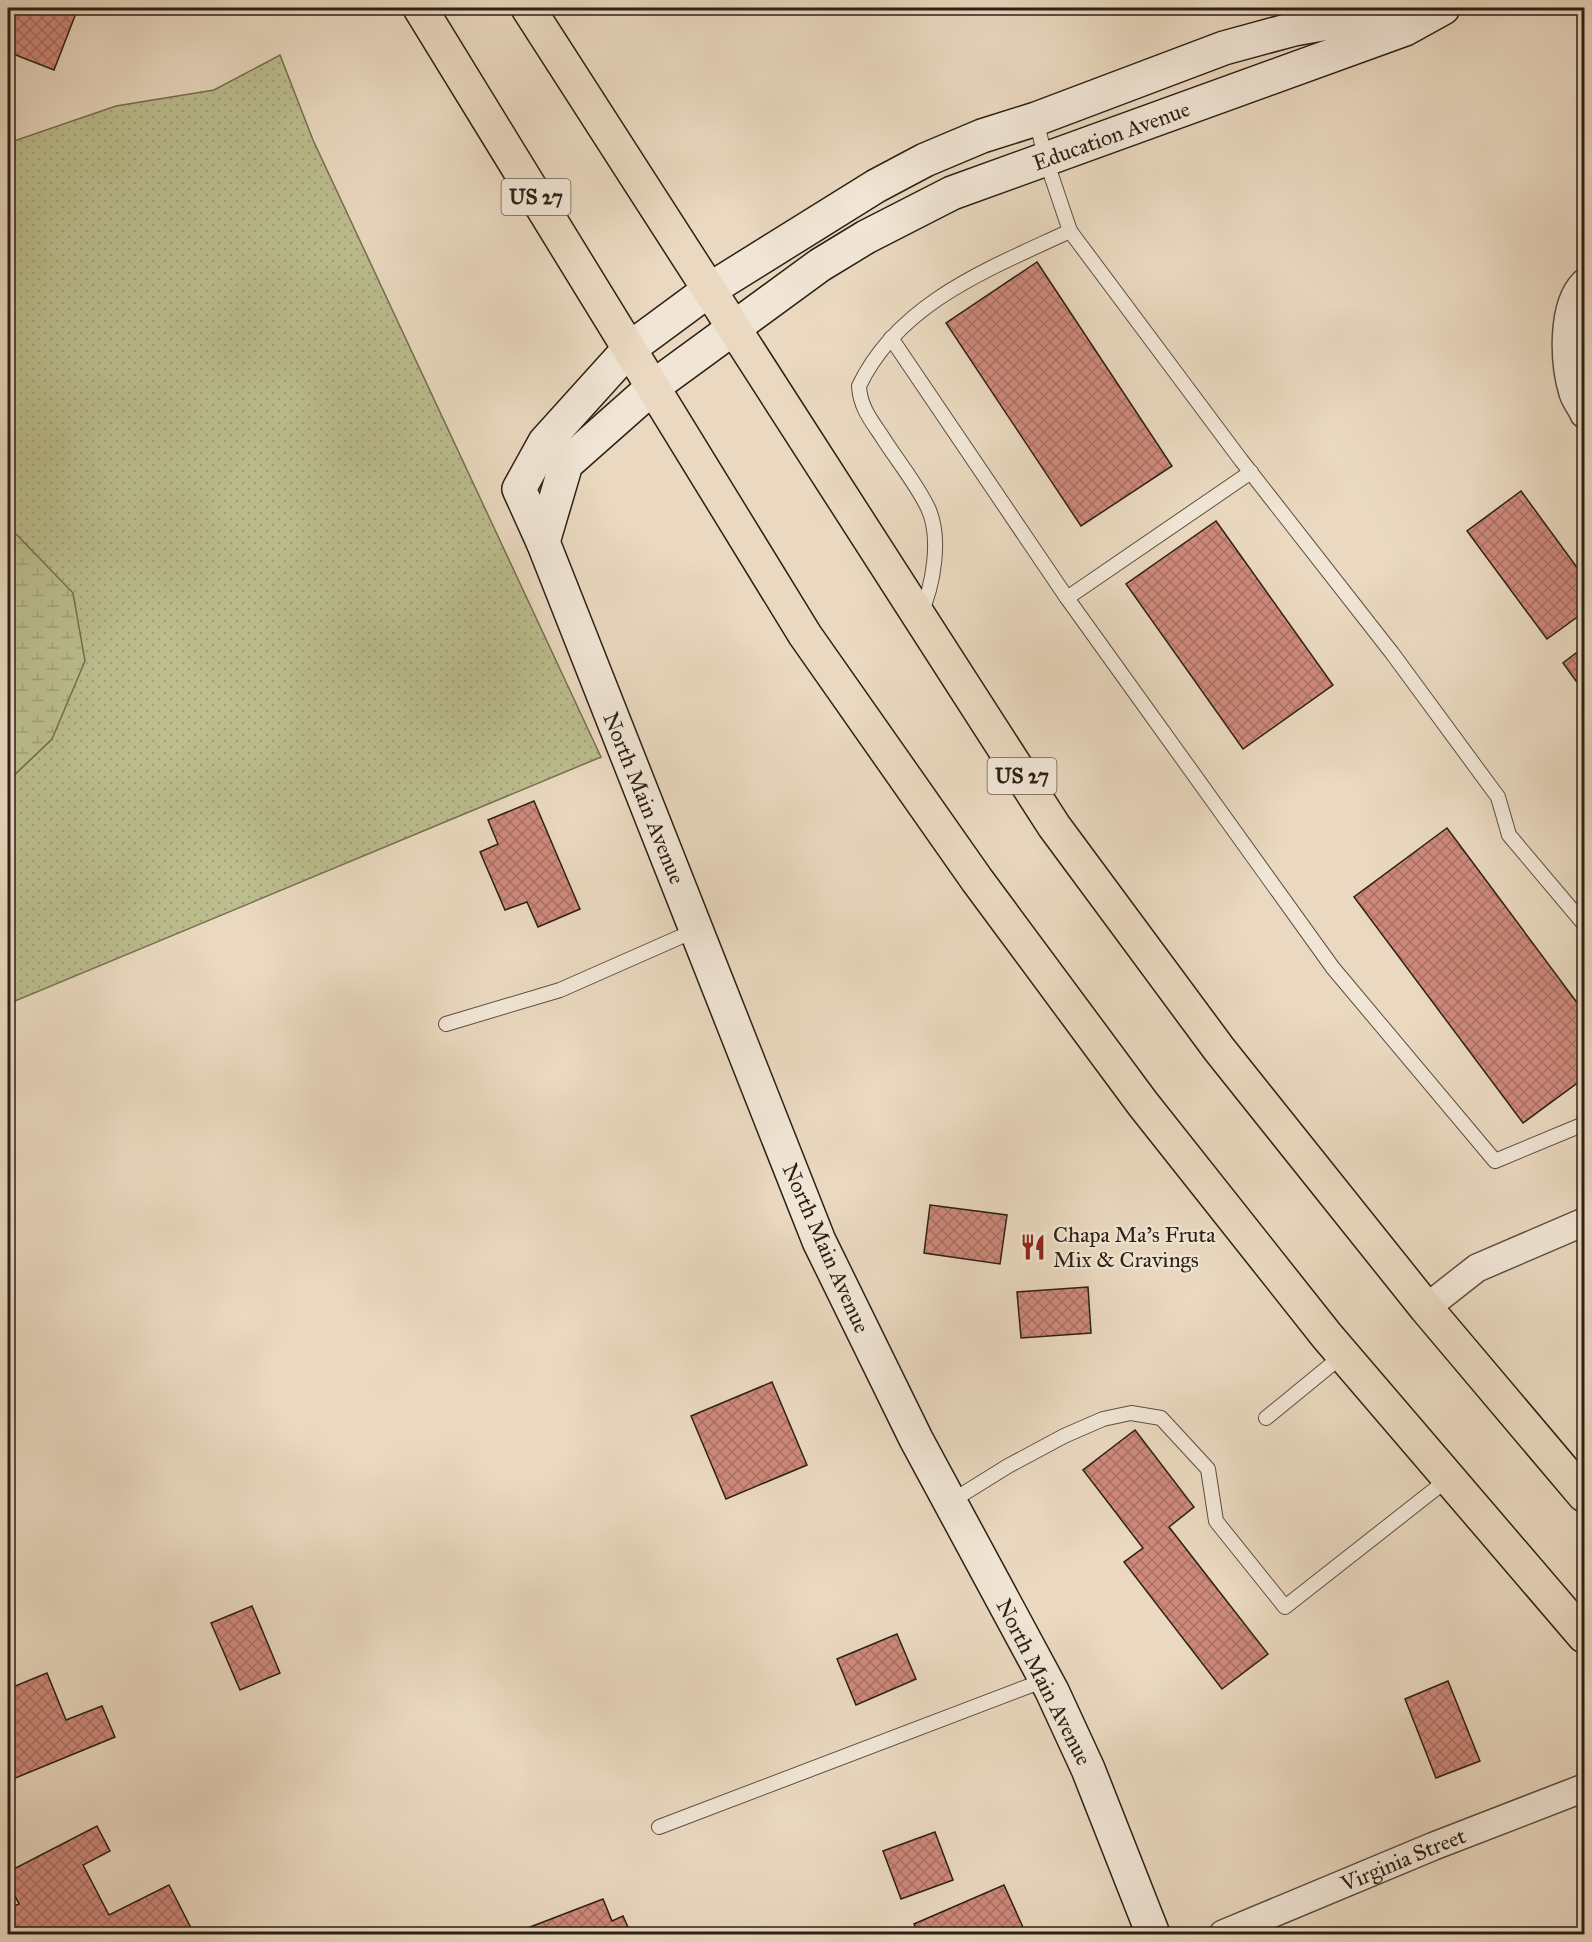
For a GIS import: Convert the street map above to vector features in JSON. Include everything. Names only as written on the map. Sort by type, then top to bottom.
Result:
[{"type":"highway","name":"US 27","points":[[420,8],[805,635],[977,880],[1143,1104],[1343,1355],[1584,1636]]},
{"type":"highway","name":"US 27","points":[[528,8],[1054,826],[1219,1049],[1426,1308],[1582,1487]]},
{"type":"street","points":[[630,349],[710,290],[876,186],[925,160],[982,136],[1036,119],[1224,48],[1294,29],[1412,8]]},
{"type":"street","name":"Education Avenue","points":[[543,542],[566,464],[653,387],[792,285],[866,237],[952,193],[1405,29],[1443,8]]},
{"type":"street","points":[[1584,283],[1570,312],[1566,346],[1573,393],[1584,414]]},
{"type":"street","name":"North Main Avenue","points":[[630,349],[545,442],[519,489],[543,542],[819,1241],[916,1439],[1052,1691],[1088,1769],[1153,1935]]},
{"type":"street","points":[[1426,1308],[1477,1268],[1584,1222]]},
{"type":"street","name":"Virginia Street","points":[[1223,1935],[1434,1846],[1584,1788]]},
{"type":"lane","points":[[1036,119],[1045,158],[1070,231],[1251,472],[1392,653],[1498,797],[1509,835],[1584,924]]},
{"type":"lane","points":[[919,616],[927,601],[933,573],[933,534],[928,509],[859,399],[859,386],[863,376],[891,338],[926,305],[966,281],[1070,231]]},
{"type":"lane","points":[[891,338],[1067,598],[1333,968],[1495,1161],[1584,1124]]},
{"type":"lane","points":[[1067,598],[1251,472]]},
{"type":"lane","points":[[446,1024],[560,990],[696,930]]},
{"type":"lane","points":[[1266,1418],[1343,1355]]},
{"type":"lane","points":[[950,1502],[1008,1466],[1103,1419],[1131,1413],[1161,1418],[1208,1469],[1216,1521],[1285,1607],[1448,1479]]},
{"type":"lane","points":[[659,1827],[1045,1680]]},
{"type":"green space","points":[[280,55],[313,140],[601,757],[8,1004],[8,781],[52,739],[17,536],[8,533],[8,143],[116,106],[214,90]]},
{"type":"green space","points":[[8,533],[17,535],[73,593],[85,661],[52,739],[8,781]]},
{"type":"building","points":[[8,8],[78,8],[54,70],[8,52]]},
{"type":"building","points":[[1037,262],[1172,466],[1081,526],[946,323]]},
{"type":"building","points":[[1521,491],[1584,577],[1584,612],[1547,639],[1467,531]]},
{"type":"building","points":[[1216,521],[1333,685],[1243,749],[1126,584]]},
{"type":"building","points":[[1584,647],[1584,692],[1563,663]]},
{"type":"building","points":[[534,801],[580,909],[538,927],[527,902],[505,910],[480,852],[498,844],[488,820]]},
{"type":"building","points":[[1447,828],[1584,1012],[1584,1078],[1523,1123],[1354,897]]},
{"type":"building","points":[[930,1205],[1007,1215],[1000,1264],[924,1253]]},
{"type":"building","points":[[1088,1287],[1091,1333],[1021,1338],[1017,1292]]},
{"type":"building","points":[[772,1382],[807,1465],[726,1499],[691,1416]]},
{"type":"building","points":[[1135,1430],[1194,1507],[1169,1527],[1268,1654],[1222,1689],[1124,1562],[1143,1548],[1083,1470]]},
{"type":"building","points":[[252,1606],[280,1673],[240,1690],[211,1623]]},
{"type":"building","points":[[897,1634],[916,1679],[856,1705],[837,1659]]},
{"type":"building","points":[[47,1673],[66,1720],[102,1706],[115,1737],[8,1781],[8,1689]]},
{"type":"building","points":[[1448,1681],[1480,1761],[1436,1778],[1405,1699]]},
{"type":"building","points":[[97,1826],[110,1851],[83,1865],[109,1915],[169,1885],[192,1930],[183,1934],[12,1934],[8,1927],[8,1909],[19,1904],[8,1882],[8,1872]]},
{"type":"building","points":[[935,1832],[953,1880],[901,1899],[883,1851]]},
{"type":"building","points":[[1004,1885],[1026,1934],[918,1934],[914,1924]]},
{"type":"building","points":[[603,1899],[612,1921],[623,1916],[631,1934],[527,1934],[525,1929]]},
{"type":"place","name":"Chapa Ma's Fruta Mix & Cravings","points":[[1033,1247]]}]
